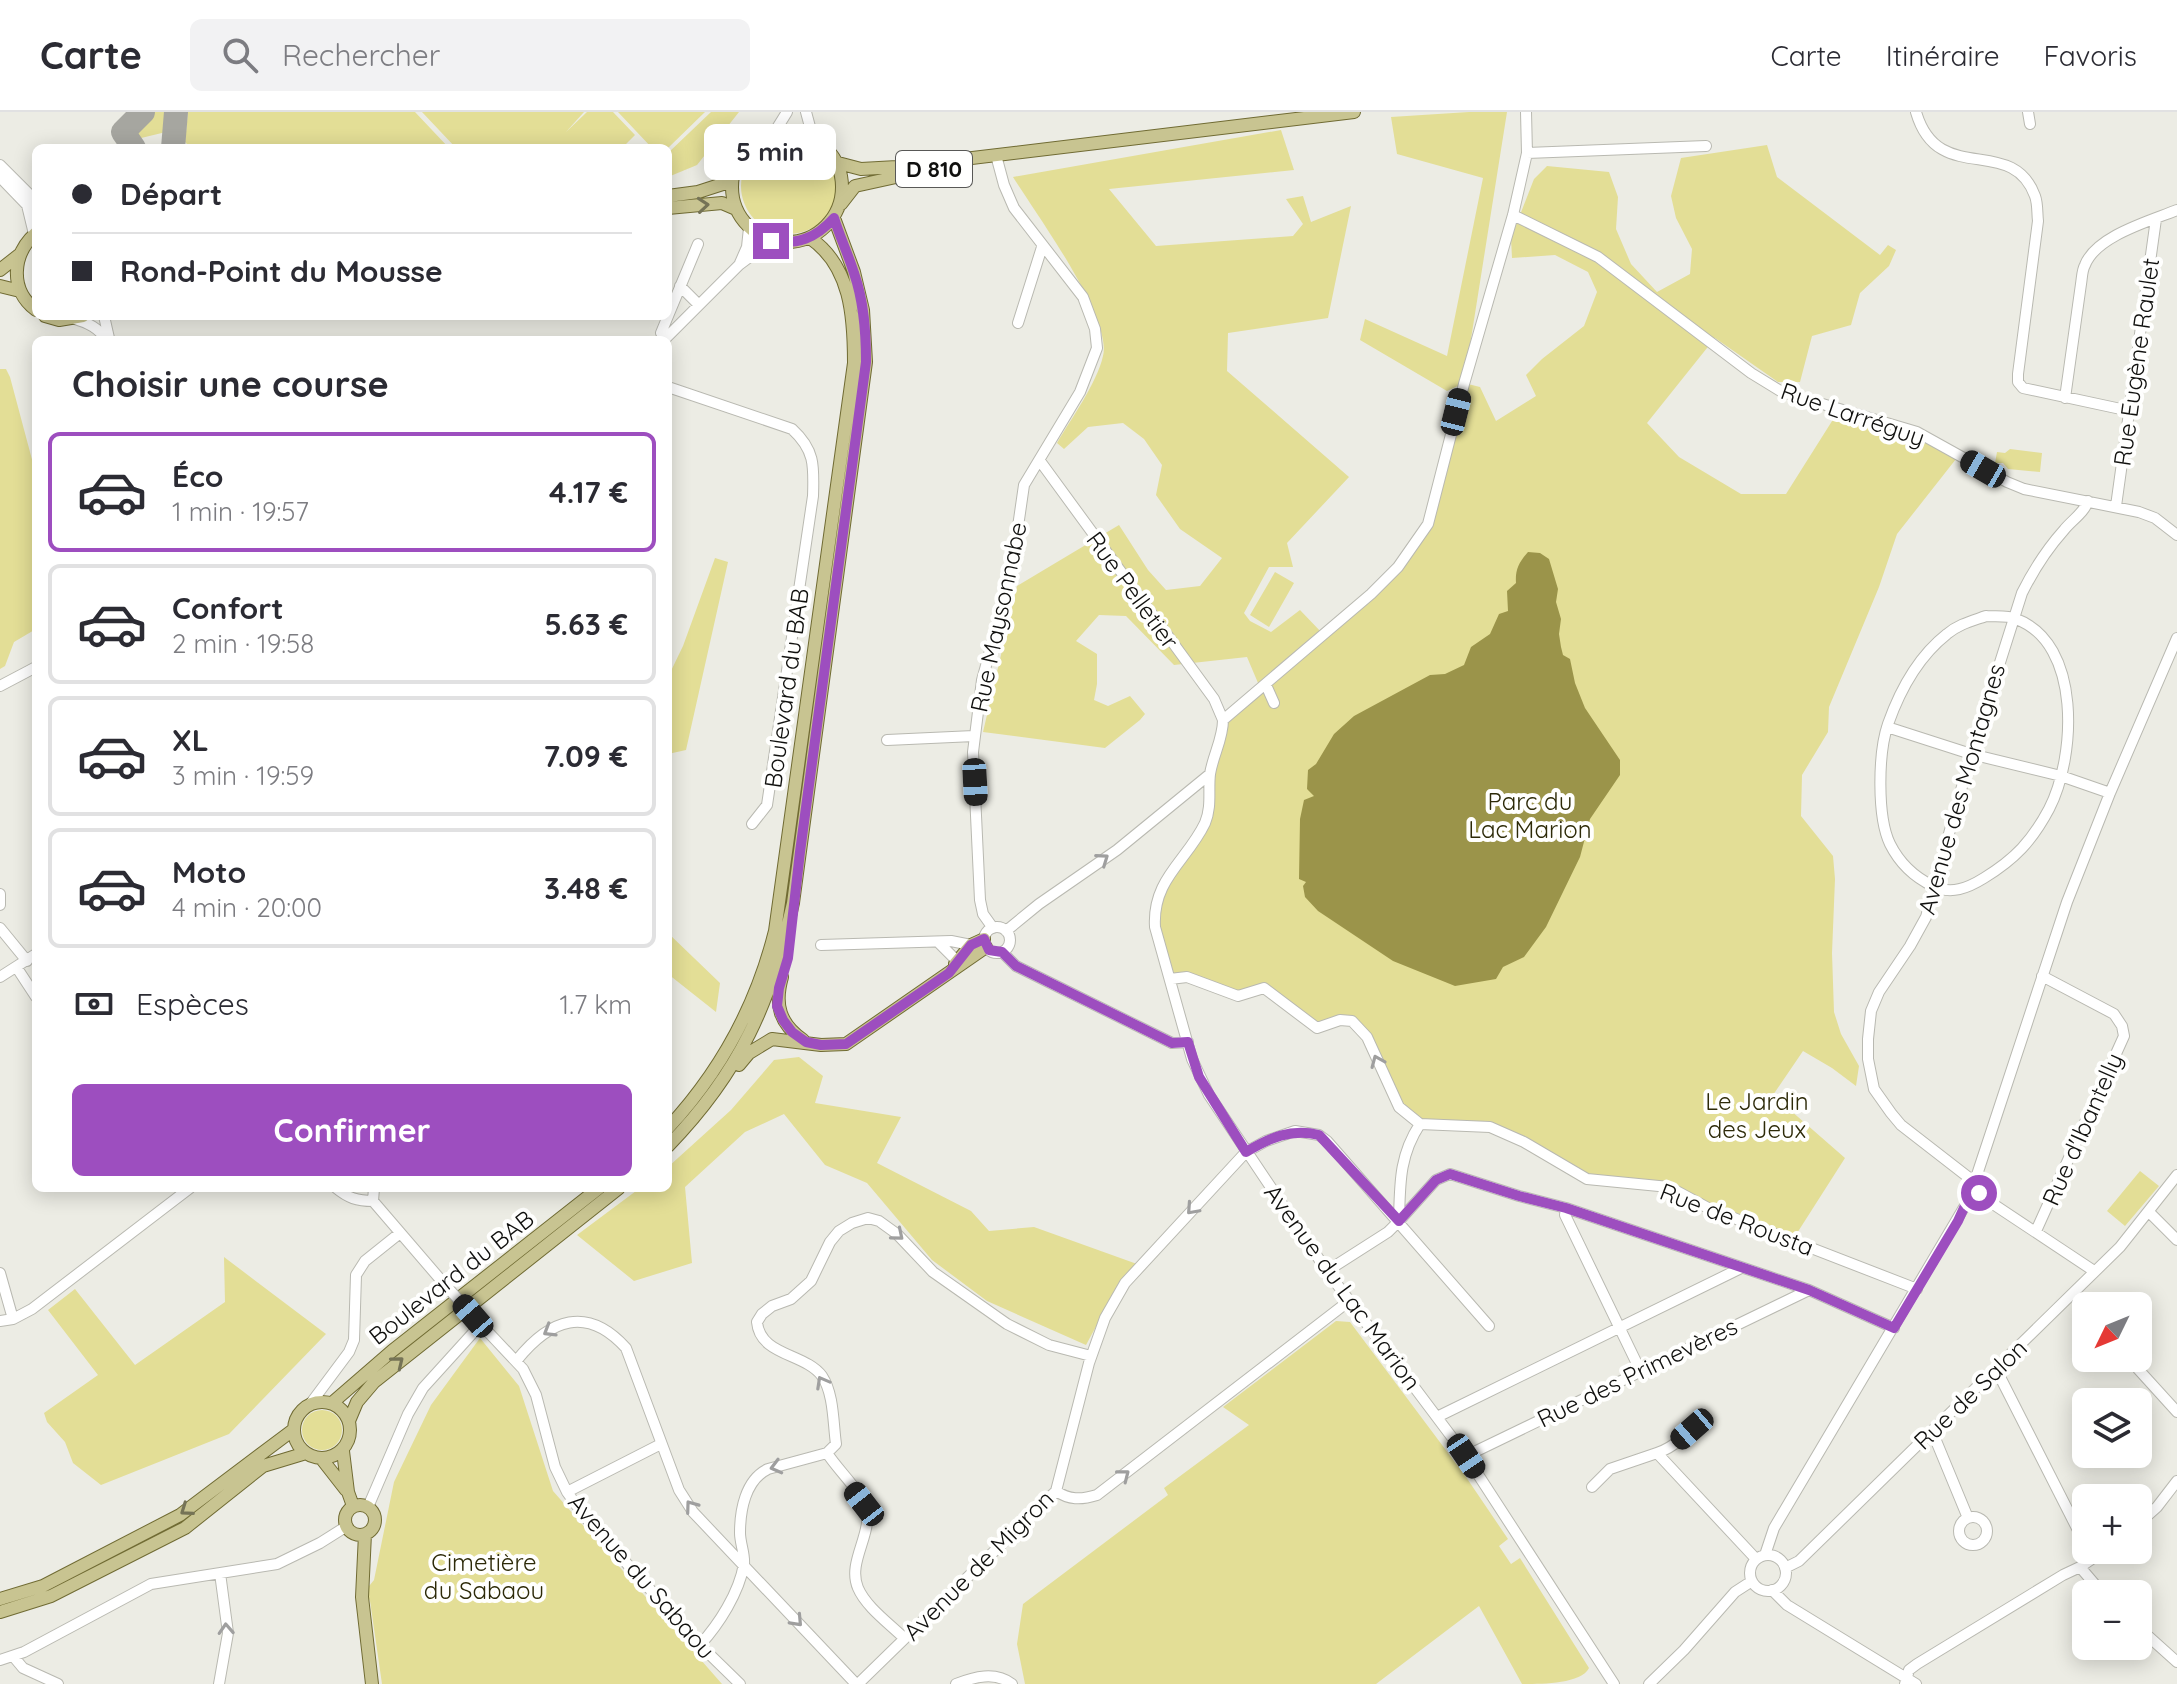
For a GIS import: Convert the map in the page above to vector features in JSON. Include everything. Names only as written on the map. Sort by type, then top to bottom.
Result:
[{"type":"main road","name":"D 810","points":[[838,163],[861,169],[897,167],[1354,112]]},
{"type":"main road","points":[[794,132],[813,138],[828,149],[838,163],[843,183],[841,204],[834,218],[810,238],[798,242],[771,241],[749,228],[736,209],[732,181],[739,159],[754,142],[774,133],[794,132]]},
{"type":"main road","name":"D 810","points":[[841,204],[855,186],[875,180],[1035,151]]},
{"type":"main road","points":[[672,195],[698,192],[732,181]]},
{"type":"main road","points":[[672,208],[722,203],[736,209]]},
{"type":"main road","name":"Boulevard du BAB","points":[[672,1142],[730,1071],[761,1013],[793,903],[866,362],[863,310],[854,272],[834,218]]},
{"type":"main road","points":[[0,270],[19,255],[32,238]]},
{"type":"main road","name":"Boulevard du BAB","points":[[672,1124],[697,1097],[738,1034],[755,997],[775,931],[854,363],[852,310],[843,278],[834,260],[810,238]]},
{"type":"main road","points":[[19,255],[16,268],[20,291],[32,305]]},
{"type":"main road","points":[[0,286],[20,291]]},
{"type":"main road","points":[[793,903],[788,958],[777,1006],[792,1032],[806,1042]]},
{"type":"main road","points":[[962,961],[971,945],[985,943]]},
{"type":"main road","points":[[730,1071],[749,1053],[772,1039],[821,1045],[846,1044],[949,973],[985,943]]},
{"type":"main road","name":"Boulevard du BAB","points":[[332,1403],[392,1351],[594,1192]]},
{"type":"main road","name":"Boulevard du BAB","points":[[349,1421],[357,1402],[374,1382],[614,1192]]},
{"type":"main road","points":[[343,1451],[333,1457],[321,1458],[306,1453],[295,1439],[293,1430],[298,1414],[311,1403],[332,1403],[345,1413],[349,1421],[349,1437],[343,1451],[348,1492],[353,1506]]},
{"type":"main road","points":[[0,1599],[43,1586],[180,1515],[293,1430]]},
{"type":"main road","points":[[0,1612],[51,1596],[185,1528],[263,1466],[306,1453]]},
{"type":"main road","points":[[321,1458],[348,1492]]},
{"type":"main road","points":[[353,1506],[368,1507],[374,1514],[374,1524],[365,1534],[362,1597],[372,1684]]},
{"type":"main road","points":[[353,1506],[345,1517],[347,1526],[354,1533],[365,1534]]},
{"type":"street","points":[[774,133],[787,112]]},
{"type":"street","points":[[806,112],[813,138]]},
{"type":"street","points":[[1223,720],[1371,594],[1398,567],[1428,524],[1464,384],[1513,215],[1527,153],[1526,112]]},
{"type":"street","points":[[1916,112],[1921,129],[1938,149],[1949,154],[2003,163],[2022,175],[2035,197],[2038,221],[2018,382],[2023,388],[2130,411]]},
{"type":"street","points":[[2028,112],[2030,124]]},
{"type":"street","points":[[1527,153],[1706,146]]},
{"type":"street","name":"Rue Maysonnabe","points":[[993,928],[983,914],[980,900],[974,736],[987,656],[1011,575],[1024,485],[1080,392],[1097,348],[1095,329],[1083,297],[1042,247],[1008,197],[997,159]]},
{"type":"street","points":[[0,165],[32,197]]},
{"type":"street","points":[[0,177],[27,205],[32,223]]},
{"type":"street","points":[[2065,398],[2084,266],[2097,248],[2128,230],[2177,210]]},
{"type":"street","name":"Rue Larréguy","points":[[1513,215],[1598,257],[1782,392],[1917,432],[2024,489],[2116,506],[2155,518],[2177,535]]},
{"type":"street","name":"Rue Eugène Raulet","points":[[2116,506],[2156,219]]},
{"type":"street","points":[[739,265],[747,247],[749,228]]},
{"type":"street","points":[[667,336],[739,265],[771,241]]},
{"type":"street","points":[[672,306],[698,244]]},
{"type":"street","points":[[1018,323],[1042,247]]},
{"type":"street","points":[[680,286],[699,305]]},
{"type":"street","points":[[84,320],[105,336]]},
{"type":"street","points":[[672,388],[792,429],[805,441],[814,465],[813,496],[767,805],[752,824]]},
{"type":"street","name":"Rue Pelletier","points":[[1040,461],[1214,699],[1223,720]]},
{"type":"street","name":"Avenue des Montagnes","points":[[1974,1185],[1901,1125],[1874,1089],[1868,1059],[1871,1011],[1879,992],[1926,917],[2013,617],[2034,570],[2088,501]]},
{"type":"street","points":[[1986,616],[2013,617],[2030,625],[2044,638],[2054,654],[2064,683],[2068,739],[2061,776],[2050,807],[2033,835],[2009,863],[1964,890],[1935,887],[1907,869],[1889,843],[1883,814],[1881,772],[1887,727],[1904,688],[1924,657],[1960,625],[1986,616]]},
{"type":"street","points":[[1910,1682],[1787,1605],[1772,1590],[1761,1589],[1752,1581],[1750,1569],[1761,1557],[1958,1221],[1974,1185],[2067,902],[2177,638]]},
{"type":"street","points":[[0,686],[32,669]]},
{"type":"street","points":[[1266,685],[1274,703]]},
{"type":"street","name":"Avenue du Lac Marion","points":[[1223,720],[1223,731],[1210,774],[1209,811],[1204,825],[1165,880],[1156,903],[1155,927],[1199,1077],[1327,1271],[1397,1366],[1439,1416],[1614,1684]]},
{"type":"street","points":[[1887,727],[2110,793]]},
{"type":"street","points":[[887,740],[974,736]]},
{"type":"street","points":[[1006,931],[1117,850],[1210,774]]},
{"type":"street","points":[[0,894],[0,905]]},
{"type":"street","points":[[1002,952],[1009,942],[1006,931],[1000,927],[993,928],[985,943],[993,952],[1002,952],[1016,966],[1172,1043],[1188,1042]]},
{"type":"street","points":[[0,928],[27,961],[32,981]]},
{"type":"street","points":[[821,945],[938,942],[971,945]]},
{"type":"street","points":[[938,942],[962,961]]},
{"type":"street","points":[[0,977],[27,961]]},
{"type":"street","name":"Rue d'Ibantelly","points":[[2036,1231],[2124,1036],[2114,1014],[2042,976]]},
{"type":"street","points":[[1170,979],[1187,977],[1238,996],[1264,988],[1317,1028],[1340,1020],[1352,1021],[1367,1037],[1399,1107],[1420,1124],[1407,1144],[1400,1178],[1399,1221]]},
{"type":"street","name":"Rue de Rousta","points":[[1420,1124],[1490,1127],[1524,1142],[1587,1179],[1669,1187],[1708,1208],[1917,1289]]},
{"type":"street","points":[[1246,1152],[1283,1133],[1319,1135],[1399,1221],[1489,1326]]},
{"type":"street","name":"Avenue de Migron","points":[[857,1684],[1056,1491],[1091,1356],[1105,1318],[1125,1283],[1246,1152]]},
{"type":"street","points":[[1327,1271],[1388,1232],[1436,1180],[1450,1174],[1566,1208],[1809,1290],[1894,1328]]},
{"type":"street","name":"Rue de Salon","points":[[1785,1568],[1799,1561],[2120,1247],[2177,1175]]},
{"type":"street","points":[[1974,1185],[2094,1271]]},
{"type":"street","points":[[0,1321],[13,1319],[32,1309],[185,1192]]},
{"type":"street","points":[[341,1192],[359,1201],[373,1201],[374,1192]]},
{"type":"street","name":"Avenue du Sabaou","points":[[373,1201],[477,1320],[517,1360],[536,1395],[550,1453],[567,1492],[585,1517],[700,1645],[740,1684]]},
{"type":"street","points":[[1566,1208],[1565,1215],[1640,1370]]},
{"type":"street","points":[[2149,1212],[2177,1240]]},
{"type":"street","points":[[700,1645],[716,1628],[744,1563],[740,1534],[748,1490],[760,1473],[827,1453],[836,1444],[827,1387],[821,1375],[812,1366],[774,1348],[763,1339],[757,1322],[772,1306],[791,1299],[811,1281],[830,1242],[839,1231],[868,1218],[879,1221],[897,1234],[933,1272],[975,1300],[985,1311],[1034,1339],[1091,1356]]},
{"type":"street","points":[[311,1403],[349,1352],[356,1328],[356,1275],[365,1261],[400,1233]]},
{"type":"street","points":[[1439,1416],[1741,1268]]},
{"type":"street","points":[[0,1273],[13,1319]]},
{"type":"street","name":"Rue des Primevères","points":[[1466,1456],[1809,1290]]},
{"type":"street","points":[[1056,1491],[1066,1498],[1085,1499],[1097,1495],[1349,1301]]},
{"type":"street","points":[[368,1507],[408,1414],[423,1388],[477,1320]]},
{"type":"street","points":[[517,1360],[544,1332],[563,1323],[582,1321],[601,1327],[615,1336],[626,1348],[679,1490],[693,1512],[857,1684]]},
{"type":"street","points":[[1996,1369],[2072,1519]]},
{"type":"street","points":[[2141,1372],[2177,1412]]},
{"type":"street","points":[[1592,1487],[1610,1469],[1669,1449],[1692,1429],[1700,1417]]},
{"type":"street","points":[[1932,1431],[1968,1518]]},
{"type":"street","points":[[567,1492],[661,1444]]},
{"type":"street","points":[[827,1453],[864,1504],[867,1519],[855,1575],[857,1586],[904,1638]]},
{"type":"street","points":[[1657,1453],[1744,1545],[1761,1557],[1776,1556],[1785,1568],[1785,1579],[1772,1590]]},
{"type":"street","points":[[2152,1511],[2177,1481]]},
{"type":"street","points":[[0,1660],[151,1584],[277,1564],[347,1526]]},
{"type":"street","points":[[1744,1545],[1770,1537]]},
{"type":"street","points":[[1910,1682],[1909,1670],[1941,1647],[2082,1564]]},
{"type":"street","points":[[2080,1567],[2091,1580]]},
{"type":"street","points":[[219,1684],[228,1633],[220,1573]]},
{"type":"street","points":[[1649,1684],[1735,1592],[1752,1581]]},
{"type":"street","points":[[2152,1640],[2177,1662]]},
{"type":"street","points":[[13,1656],[23,1668],[58,1684]]},
{"type":"street","points":[[956,1684],[973,1677],[994,1676],[1012,1684]]},
{"type":"green space","points":[[151,112],[168,112],[166,132],[137,139],[130,132]]},
{"type":"green space","points":[[188,112],[415,112],[445,144],[187,144]]},
{"type":"green space","points":[[422,112],[584,112],[566,132],[587,112],[613,112],[635,135],[626,144],[452,144]]},
{"type":"green space","points":[[618,112],[705,112],[672,144],[648,144]]},
{"type":"green space","points":[[711,112],[739,112],[697,165],[672,175],[672,149]]},
{"type":"green space","name":"Parc du Lac Marion","points":[[1507,112],[1464,383],[1480,387],[1496,421],[1536,396],[1526,375],[1584,326],[1597,292],[1588,272],[1555,255],[1512,258],[1511,238],[1534,179],[1547,166],[1609,172],[1618,197],[1616,229],[1631,264],[1657,292],[1690,274],[1692,249],[1676,218],[1671,196],[1681,158],[1767,145],[1777,177],[1880,255],[1888,245],[1896,250],[1889,266],[1860,293],[1851,325],[1812,336],[1800,382],[1778,382],[1715,338],[1647,423],[1679,457],[1741,494],[1786,494],[1839,410],[1913,436],[1956,459],[1897,534],[1879,587],[1829,707],[1828,732],[1802,775],[1801,816],[1833,856],[1834,1012],[1841,1034],[1859,1066],[1856,1086],[1803,1051],[1773,1095],[1845,1158],[1792,1241],[1669,1187],[1587,1179],[1490,1127],[1420,1124],[1399,1107],[1352,1021],[1317,1028],[1264,988],[1248,994],[1187,977],[1170,979],[1155,927],[1156,903],[1204,825],[1223,720],[1261,690],[1247,657],[1174,665],[1126,616],[1099,615],[1076,641],[1097,654],[1094,700],[1108,706],[1130,696],[1145,714],[1140,720],[1105,748],[983,732],[1017,586],[1119,525],[1148,570],[1166,590],[1200,586],[1222,558],[1180,529],[1156,495],[1162,465],[1144,439],[1123,423],[1088,427],[1064,449],[1057,443],[1100,367],[1103,339],[1085,292],[1013,177],[1281,130],[1294,170],[1109,189],[1156,246],[1293,236],[1303,224],[1286,199],[1303,196],[1311,222],[1351,206],[1328,318],[1228,333],[1227,371],[1349,477],[1287,543],[1293,567],[1269,567],[1244,613],[1250,621],[1271,632],[1300,610],[1323,634],[1371,594],[1428,524],[1462,384],[1447,391],[1360,340],[1365,319],[1447,356],[1483,178],[1397,154],[1391,117]]},
{"type":"green space","points":[[789,138],[808,141],[823,152],[834,167],[837,186],[834,205],[823,220],[808,231],[789,234],[770,231],[755,220],[744,205],[741,186],[744,167],[755,152],[770,141]]},
{"type":"green space","points":[[0,369],[6,369],[32,460],[32,631],[14,642],[5,666],[0,669]]},
{"type":"green space","points":[[2010,449],[2042,453],[2040,472],[2008,469],[2003,463],[1995,463],[1997,452],[2005,453]]},
{"type":"green space","points":[[715,558],[728,562],[686,750],[672,753],[672,669]]},
{"type":"green space","points":[[1275,572],[1294,583],[1269,627],[1250,615]]},
{"type":"green space","points":[[672,937],[720,983],[716,1012],[672,977]]},
{"type":"green space","points":[[799,1057],[823,1076],[815,1103],[901,1117],[877,1163],[971,1211],[989,1231],[1034,1227],[1137,1264],[1113,1295],[1086,1345],[987,1301],[932,1260],[867,1183],[825,1165],[784,1114],[745,1132],[685,1187],[692,1263],[634,1281],[577,1235],[635,1192],[672,1192],[672,1163],[731,1110],[774,1060]]},
{"type":"green space","points":[[2140,1171],[2159,1186],[2125,1226],[2107,1211]]},
{"type":"green space","points":[[224,1257],[326,1334],[229,1434],[101,1485],[73,1463],[65,1442],[47,1422],[44,1413],[98,1375],[48,1310],[75,1289],[135,1365],[225,1302]]},
{"type":"green space","points":[[1336,1321],[1350,1322],[1466,1477],[1508,1539],[1499,1546],[1511,1564],[1520,1558],[1589,1668],[1585,1673],[1560,1682],[1522,1684],[1479,1606],[1376,1684],[1025,1684],[1017,1644],[1023,1604],[1168,1495],[1164,1488],[1249,1425],[1223,1407]]},
{"type":"green space","name":"Cimetière du Sabaou","points":[[480,1338],[519,1386],[553,1491],[722,1684],[382,1684],[370,1601],[365,1591],[374,1580],[394,1482],[431,1405]]},
{"type":"green space","points":[[322,1410],[336,1416],[342,1430],[336,1444],[322,1450],[308,1444],[302,1430],[308,1416]]},
{"type":"shaded area","points":[[1528,552],[1540,553],[1549,559],[1558,589],[1556,602],[1561,619],[1559,634],[1563,655],[1570,659],[1585,708],[1620,760],[1620,775],[1590,819],[1580,857],[1546,927],[1524,957],[1503,967],[1496,979],[1455,986],[1393,961],[1318,911],[1305,897],[1303,886],[1306,882],[1299,879],[1300,819],[1304,800],[1314,796],[1307,789],[1308,770],[1316,764],[1334,734],[1354,716],[1430,675],[1445,674],[1464,665],[1471,647],[1490,634],[1499,614],[1508,611],[1507,591],[1516,583],[1518,566]]},
{"type":"taxiway","points":[[131,144],[123,132],[143,112]]},
{"type":"taxiway","points":[[173,144],[176,112]]},
{"type":"route","points":[[771,241],[798,242],[810,238],[834,218],[854,272],[866,335],[866,362],[788,958],[777,1006],[792,1032],[806,1042],[846,1044],[949,973],[971,945],[984,939],[989,950],[1002,952],[1016,966],[1172,1043],[1188,1042],[1199,1077],[1246,1152],[1283,1133],[1295,1131],[1319,1135],[1399,1221],[1436,1180],[1450,1174],[1566,1208],[1809,1290],[1894,1328],[1958,1221],[1972,1190],[1979,1193]]},
{"type":"park label","name":"Le Jardin des Jeux","points":[[1757,1115]]}]
